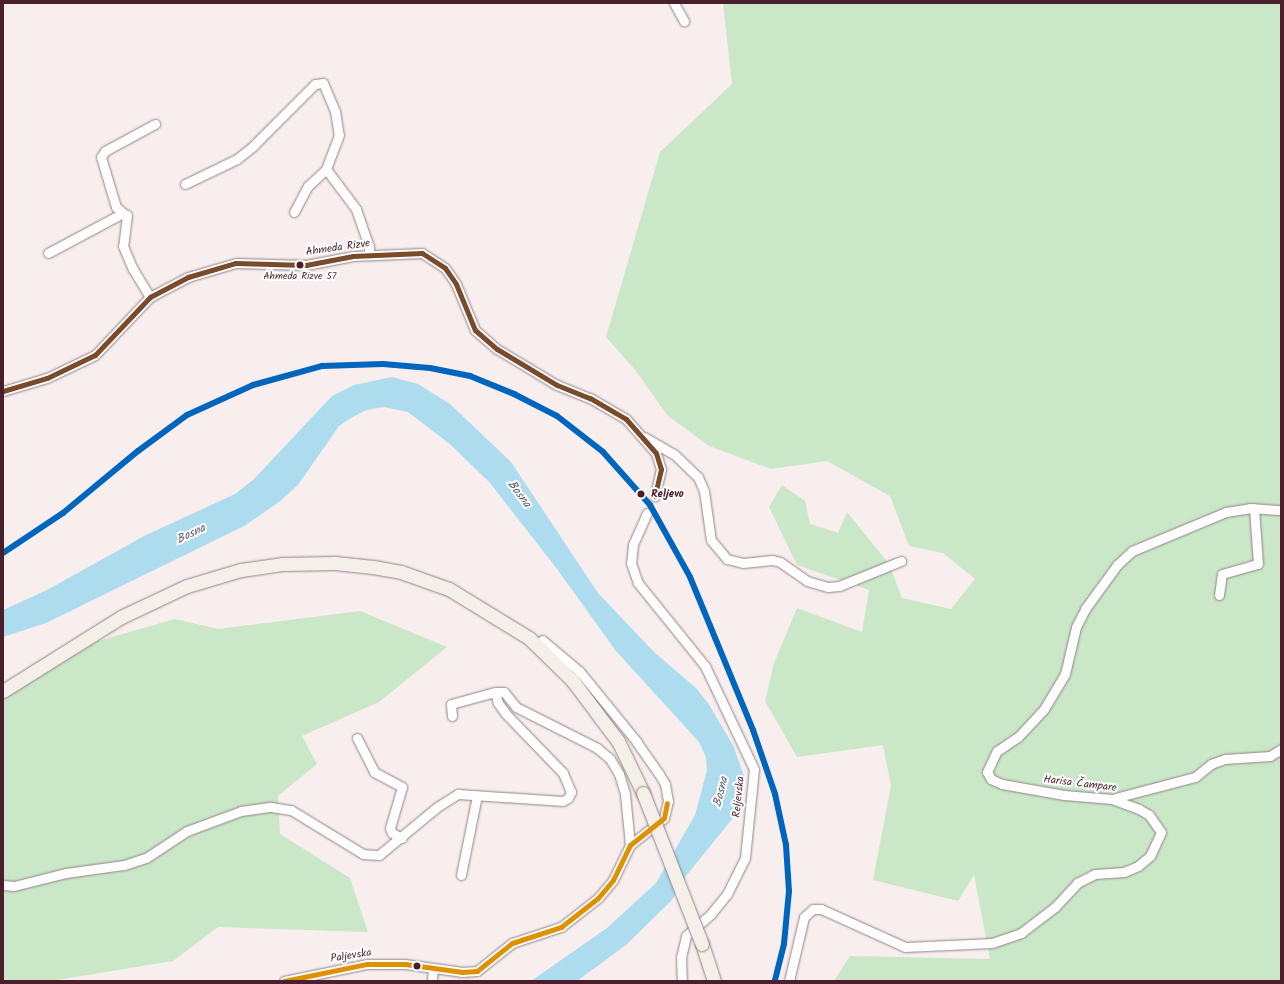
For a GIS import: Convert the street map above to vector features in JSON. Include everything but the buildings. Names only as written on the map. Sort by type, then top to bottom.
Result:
[{"type":"main road","points":[[3,691],[121,617],[187,586],[241,570],[282,564],[335,563],[401,572],[449,589],[529,638],[572,680],[618,741],[643,793],[702,944],[714,981]]},
{"type":"street","points":[[674,3],[684,20]]},
{"type":"street","points":[[185,184],[237,159],[319,83],[326,88],[338,125],[339,135],[326,168],[308,186],[294,212]]},
{"type":"street","points":[[150,297],[133,269],[123,246],[127,215],[116,207],[101,157],[105,151],[155,124]]},
{"type":"street","points":[[326,168],[356,209],[369,246],[369,255]]},
{"type":"street","points":[[48,253],[123,212]]},
{"type":"street","name":"Ahmeda Rizve","points":[[3,391],[47,378],[95,355],[150,297],[188,277],[236,263],[306,265],[369,255],[422,253],[435,260],[445,268],[456,284],[475,330],[497,349],[557,385],[590,398],[626,419],[656,453],[662,469],[655,496]]},
{"type":"street","points":[[640,436],[659,443],[674,454],[698,477],[704,491],[711,540],[727,559],[743,563],[772,560],[780,562],[807,581],[828,587],[839,586],[901,561]]},
{"type":"street","points":[[1219,595],[1222,574],[1258,564],[1254,508]]},
{"type":"street","name":"Harisa Čampare","points":[[789,981],[804,917],[813,909],[821,909],[905,947],[992,943],[1021,933],[1055,907],[1076,884],[1095,874],[1124,872],[1138,866],[1150,856],[1160,839],[1161,832],[1158,826],[1139,809],[1112,799],[1023,789],[996,782],[987,772],[997,751],[1018,737],[1032,722],[1056,690],[1070,658],[1076,627],[1089,603],[1117,565],[1132,551],[1226,512],[1254,508],[1281,510]]},
{"type":"street","name":"Reljevska","points":[[647,513],[633,546],[631,563],[638,583],[705,666],[754,769],[745,858],[727,894],[711,914],[686,936],[681,957],[682,981]]},
{"type":"street","points":[[432,981],[433,968],[477,971],[512,943],[561,927],[598,898],[613,880],[630,845],[664,818],[668,801],[665,784],[637,742],[579,671],[542,640]]},
{"type":"street","points":[[452,716],[452,704],[495,692],[504,692],[516,707],[587,741],[610,759],[619,774],[625,794],[630,845]]},
{"type":"street","points":[[3,885],[14,886],[66,873],[124,866],[146,858],[187,832],[241,811],[271,807],[291,810],[306,817],[363,854],[379,855],[402,838],[437,807],[458,794],[563,801],[571,792],[563,773],[506,714],[498,703],[495,692]]},
{"type":"street","points":[[357,738],[374,772],[402,787],[390,828],[392,833],[402,838]]},
{"type":"street","points":[[1112,799],[1195,777],[1211,764],[1225,759],[1270,756],[1281,749]]},
{"type":"street","points":[[461,875],[477,796]]},
{"type":"street","name":"Paljevska","points":[[284,981],[368,964],[405,964],[433,968]]},
{"type":"green space","points":[[723,3],[1281,3],[1281,981],[834,981],[850,956],[990,959],[974,875],[958,901],[873,880],[891,786],[883,745],[797,757],[765,701],[774,663],[797,608],[862,632],[869,590],[797,565],[769,507],[782,485],[805,501],[810,524],[838,533],[847,512],[889,564],[902,598],[951,609],[975,579],[943,553],[909,546],[890,496],[827,461],[771,469],[709,446],[667,415],[636,371],[606,337],[660,152],[732,84]]},
{"type":"green space","points":[[360,611],[447,647],[379,702],[302,736],[317,764],[278,796],[280,834],[350,878],[368,932],[218,927],[173,961],[51,981],[3,981],[3,686],[84,645],[175,619],[218,629]]},
{"type":"water","name":"Bosna","points":[[392,377],[418,384],[450,404],[511,462],[598,593],[655,653],[695,687],[708,703],[733,745],[744,776],[737,813],[686,876],[672,900],[626,945],[577,981],[531,981],[607,928],[656,883],[695,815],[707,770],[706,757],[699,742],[616,651],[557,569],[490,483],[451,445],[408,412],[384,407],[366,410],[351,418],[339,426],[298,485],[279,502],[244,526],[46,623],[3,637],[3,610],[47,590],[144,536],[235,494],[254,479],[332,396],[354,385]]},
{"type":"transit line","points":[[3,391],[47,378],[95,355],[150,297],[188,277],[236,263],[306,265],[353,256],[422,253],[445,268],[456,284],[475,330],[497,349],[557,385],[590,398],[626,419],[656,453],[661,469],[655,496]]},
{"type":"transit line","points":[[3,553],[63,513],[138,451],[187,415],[253,385],[322,366],[383,364],[430,368],[470,376],[514,394],[557,416],[603,452],[650,505],[690,577],[753,730],[775,794],[786,845],[789,891],[784,944],[775,981]]},
{"type":"transit line","points":[[284,981],[367,964],[405,964],[462,972],[477,971],[512,943],[561,927],[598,898],[613,880],[630,845],[664,818],[667,803]]},
{"type":"place","name":"Ahmeda Rizve 57","points":[[300,265]]},
{"type":"place","name":"Reljevo","points":[[641,494]]}]
